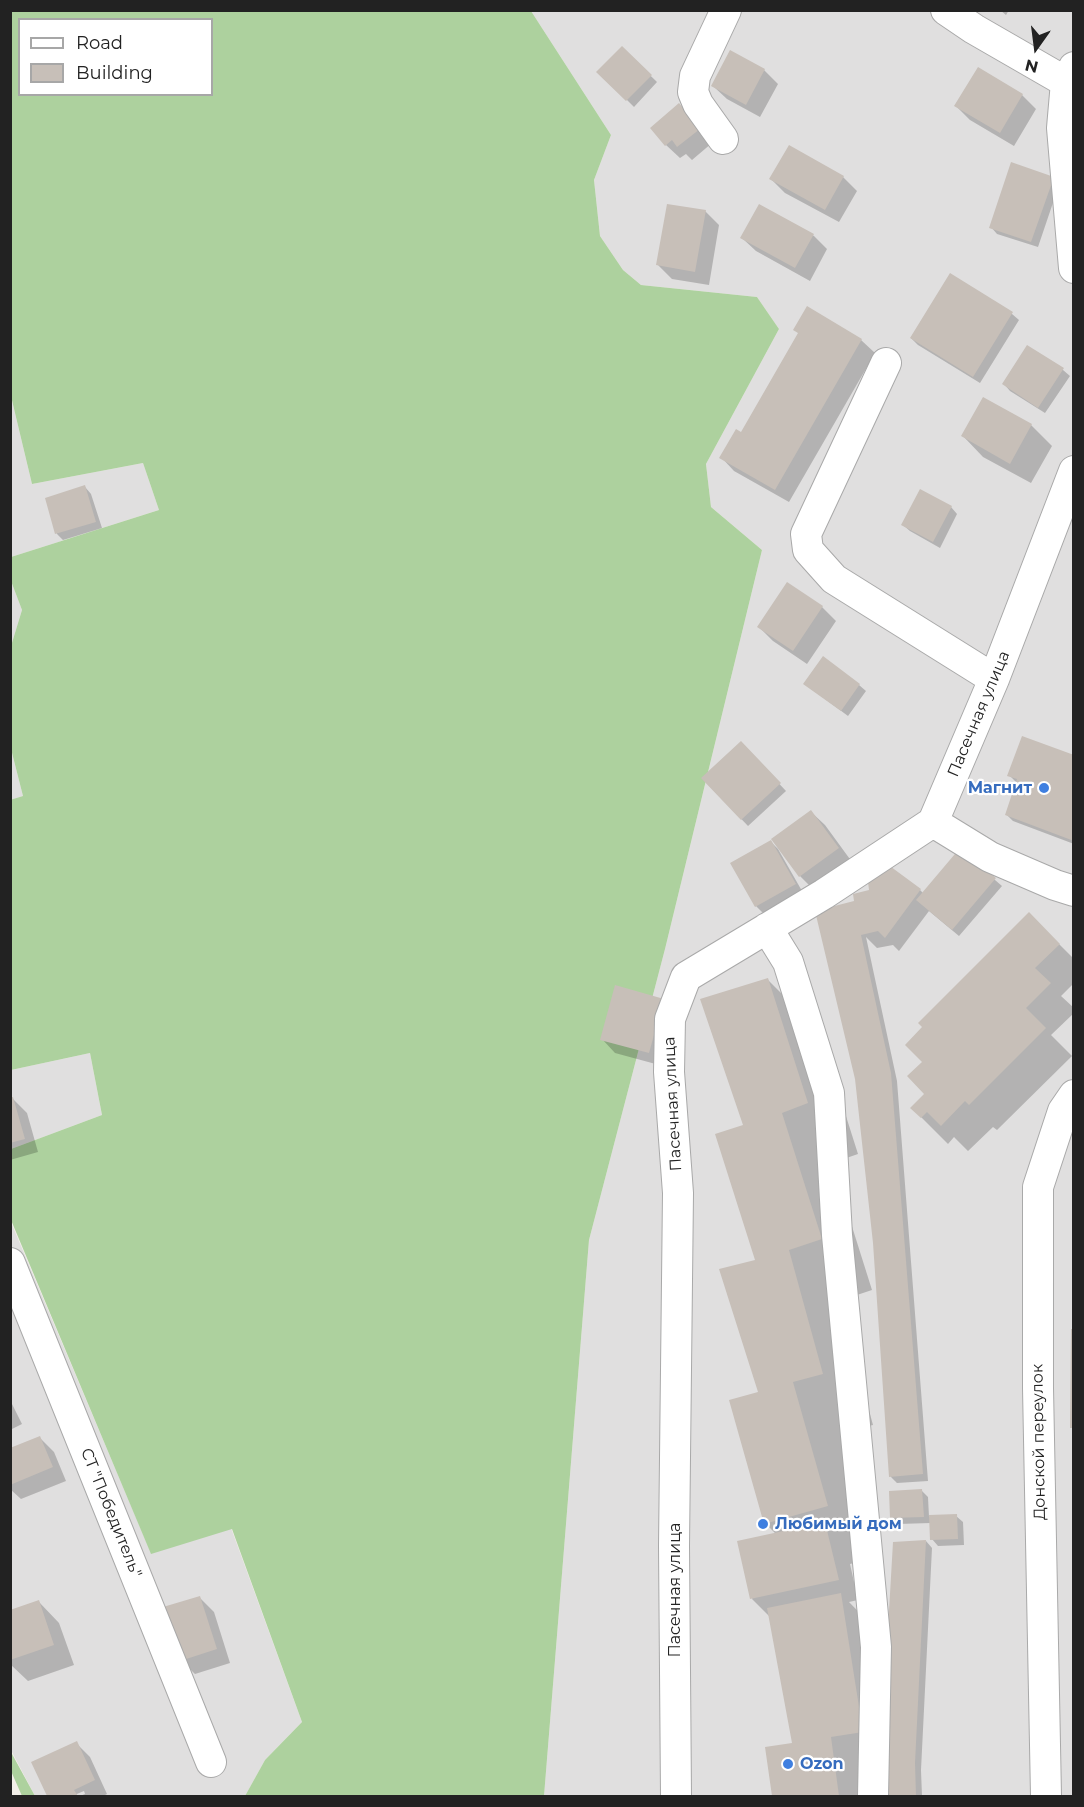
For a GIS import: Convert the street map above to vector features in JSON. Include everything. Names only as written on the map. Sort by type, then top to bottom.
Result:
[{"type":"street","points":[[723,139],[698,104],[693,92],[695,76],[726,10]]},
{"type":"street","points":[[946,10],[974,29],[1070,75],[1062,128],[1074,268]]},
{"type":"street","points":[[886,363],[806,534],[808,550],[834,579],[994,680]]},
{"type":"street","name":"Пасечная улица","points":[[676,1797],[674,1546],[678,1193],[669,1072],[670,1019],[686,977],[824,894],[933,822],[994,680],[1074,471]]},
{"type":"street","points":[[933,822],[990,857],[1067,884]]},
{"type":"street","points":[[767,928],[788,962],[829,1093],[837,1235],[876,1647],[873,1797]]},
{"type":"street","name":"Донской переулок","points":[[1046,1797],[1038,1400],[1038,1187],[1063,1111],[1074,1095]]},
{"type":"street","name":"СТ \"Победитель\"","points":[[10,1263],[211,1762]]},
{"type":"shaded area","points":[[531,11],[1073,11],[1073,1796],[544,1796],[589,1240],[665,949],[762,550],[711,507],[706,464],[779,329],[757,297],[641,285],[623,270],[600,236],[594,180],[611,135]]},
{"type":"shaded area","points":[[10,392],[32,484],[143,463],[159,510],[11,557]]},
{"type":"shaded area","points":[[11,581],[22,610],[11,646]]},
{"type":"shaded area","points":[[10,745],[23,796],[11,800],[10,800]]},
{"type":"shaded area","points":[[90,1053],[102,1115],[11,1149],[11,1070]]},
{"type":"shaded area","points":[[10,1220],[151,1553],[231,1528],[302,1722],[265,1760],[245,1796],[35,1796],[11,1750]]},
{"type":"green space","points":[[11,11],[531,11],[611,135],[594,180],[600,236],[623,270],[641,285],[757,297],[779,329],[706,464],[711,507],[762,550],[665,949],[589,1240],[544,1796],[245,1796],[265,1760],[302,1722],[232,1529],[151,1554],[11,1220],[11,1149],[102,1115],[90,1053],[11,1070],[10,800],[23,796],[10,745],[11,646],[22,610],[11,581],[11,557],[159,510],[143,463],[32,484],[10,392]]},
{"type":"green space","points":[[11,1750],[35,1796],[22,1796],[11,1771]]},
{"type":"building","points":[[622,46],[652,75],[626,101],[596,72]]},
{"type":"building","points":[[730,50],[765,69],[746,105],[711,86]]},
{"type":"building","points":[[978,67],[1023,94],[1000,133],[954,106]]},
{"type":"building","points":[[679,103],[700,129],[677,147],[672,140],[665,146],[650,128]]},
{"type":"building","points":[[789,145],[844,176],[825,210],[769,179]]},
{"type":"building","points":[[1011,162],[1054,177],[1031,242],[989,228]]},
{"type":"building","points":[[667,204],[706,210],[695,272],[656,265]]},
{"type":"building","points":[[759,204],[814,234],[795,268],[740,238]]},
{"type":"building","points":[[950,273],[1013,312],[973,377],[910,338]]},
{"type":"building","points":[[807,306],[862,339],[775,490],[719,458],[736,429],[741,432],[798,333],[793,330]]},
{"type":"building","points":[[1027,345],[1064,368],[1038,408],[1002,384]]},
{"type":"building","points":[[983,397],[1032,424],[1010,464],[961,436]]},
{"type":"building","points":[[85,485],[96,522],[55,534],[45,498]]},
{"type":"building","points":[[920,489],[952,506],[933,542],[901,525]]},
{"type":"building","points":[[787,582],[823,606],[793,651],[757,627]]},
{"type":"building","points":[[823,656],[860,684],[841,711],[803,684]]},
{"type":"building","name":"Магнит","points":[[1022,736],[1074,755],[1074,841],[1005,815],[1017,779],[1007,776]]},
{"type":"building","points":[[741,741],[781,783],[741,820],[701,778]]},
{"type":"building","points":[[811,810],[839,848],[799,877],[771,839]]},
{"type":"building","points":[[771,840],[796,884],[755,907],[730,863]]},
{"type":"building","points":[[960,848],[996,878],[952,930],[916,900]]},
{"type":"building","points":[[883,861],[921,889],[885,938],[878,931],[861,935],[891,1073],[923,1474],[889,1477],[873,1243],[855,1079],[815,911],[854,901],[853,894],[869,890],[868,882]]},
{"type":"building","points":[[1029,912],[1060,944],[1035,968],[1051,983],[1026,1008],[1046,1028],[969,1105],[965,1101],[941,1126],[927,1112],[921,1118],[910,1108],[924,1094],[907,1076],[922,1062],[905,1045],[922,1027],[918,1023]]},
{"type":"building","points":[[768,978],[808,1103],[782,1113],[822,1239],[789,1250],[823,1374],[793,1382],[828,1506],[764,1524],[729,1400],[758,1392],[719,1269],[755,1260],[715,1134],[743,1125],[700,999]]},
{"type":"building","points":[[615,985],[664,999],[649,1053],[600,1040]]},
{"type":"building","points":[[13,1097],[25,1139],[10,1143],[10,1098]]},
{"type":"building","points":[[1071,1329],[1074,1329],[1074,1428],[1070,1428]]},
{"type":"building","points":[[40,1436],[53,1467],[10,1485],[10,1448]]},
{"type":"building","points":[[922,1489],[924,1517],[890,1518],[889,1491]]},
{"type":"building","points":[[957,1514],[958,1539],[930,1540],[929,1515]]},
{"type":"building","points":[[825,1522],[839,1580],[750,1599],[737,1541]]},
{"type":"building","points":[[926,1540],[915,1763],[916,1796],[880,1796],[893,1542]]},
{"type":"building","points":[[841,1593],[863,1732],[831,1737],[839,1796],[772,1796],[765,1747],[792,1743],[767,1608]]},
{"type":"building","points":[[200,1596],[217,1649],[180,1661],[163,1607]]},
{"type":"building","points":[[39,1600],[54,1645],[10,1660],[10,1610]]},
{"type":"building","points":[[77,1741],[95,1780],[74,1790],[78,1796],[47,1796],[31,1762]]},
{"type":"place","name":"Магнит","points":[[1044,788]]},
{"type":"place","name":"Любимый дом","points":[[763,1524]]},
{"type":"place","name":"Ozon","points":[[788,1764]]}]
